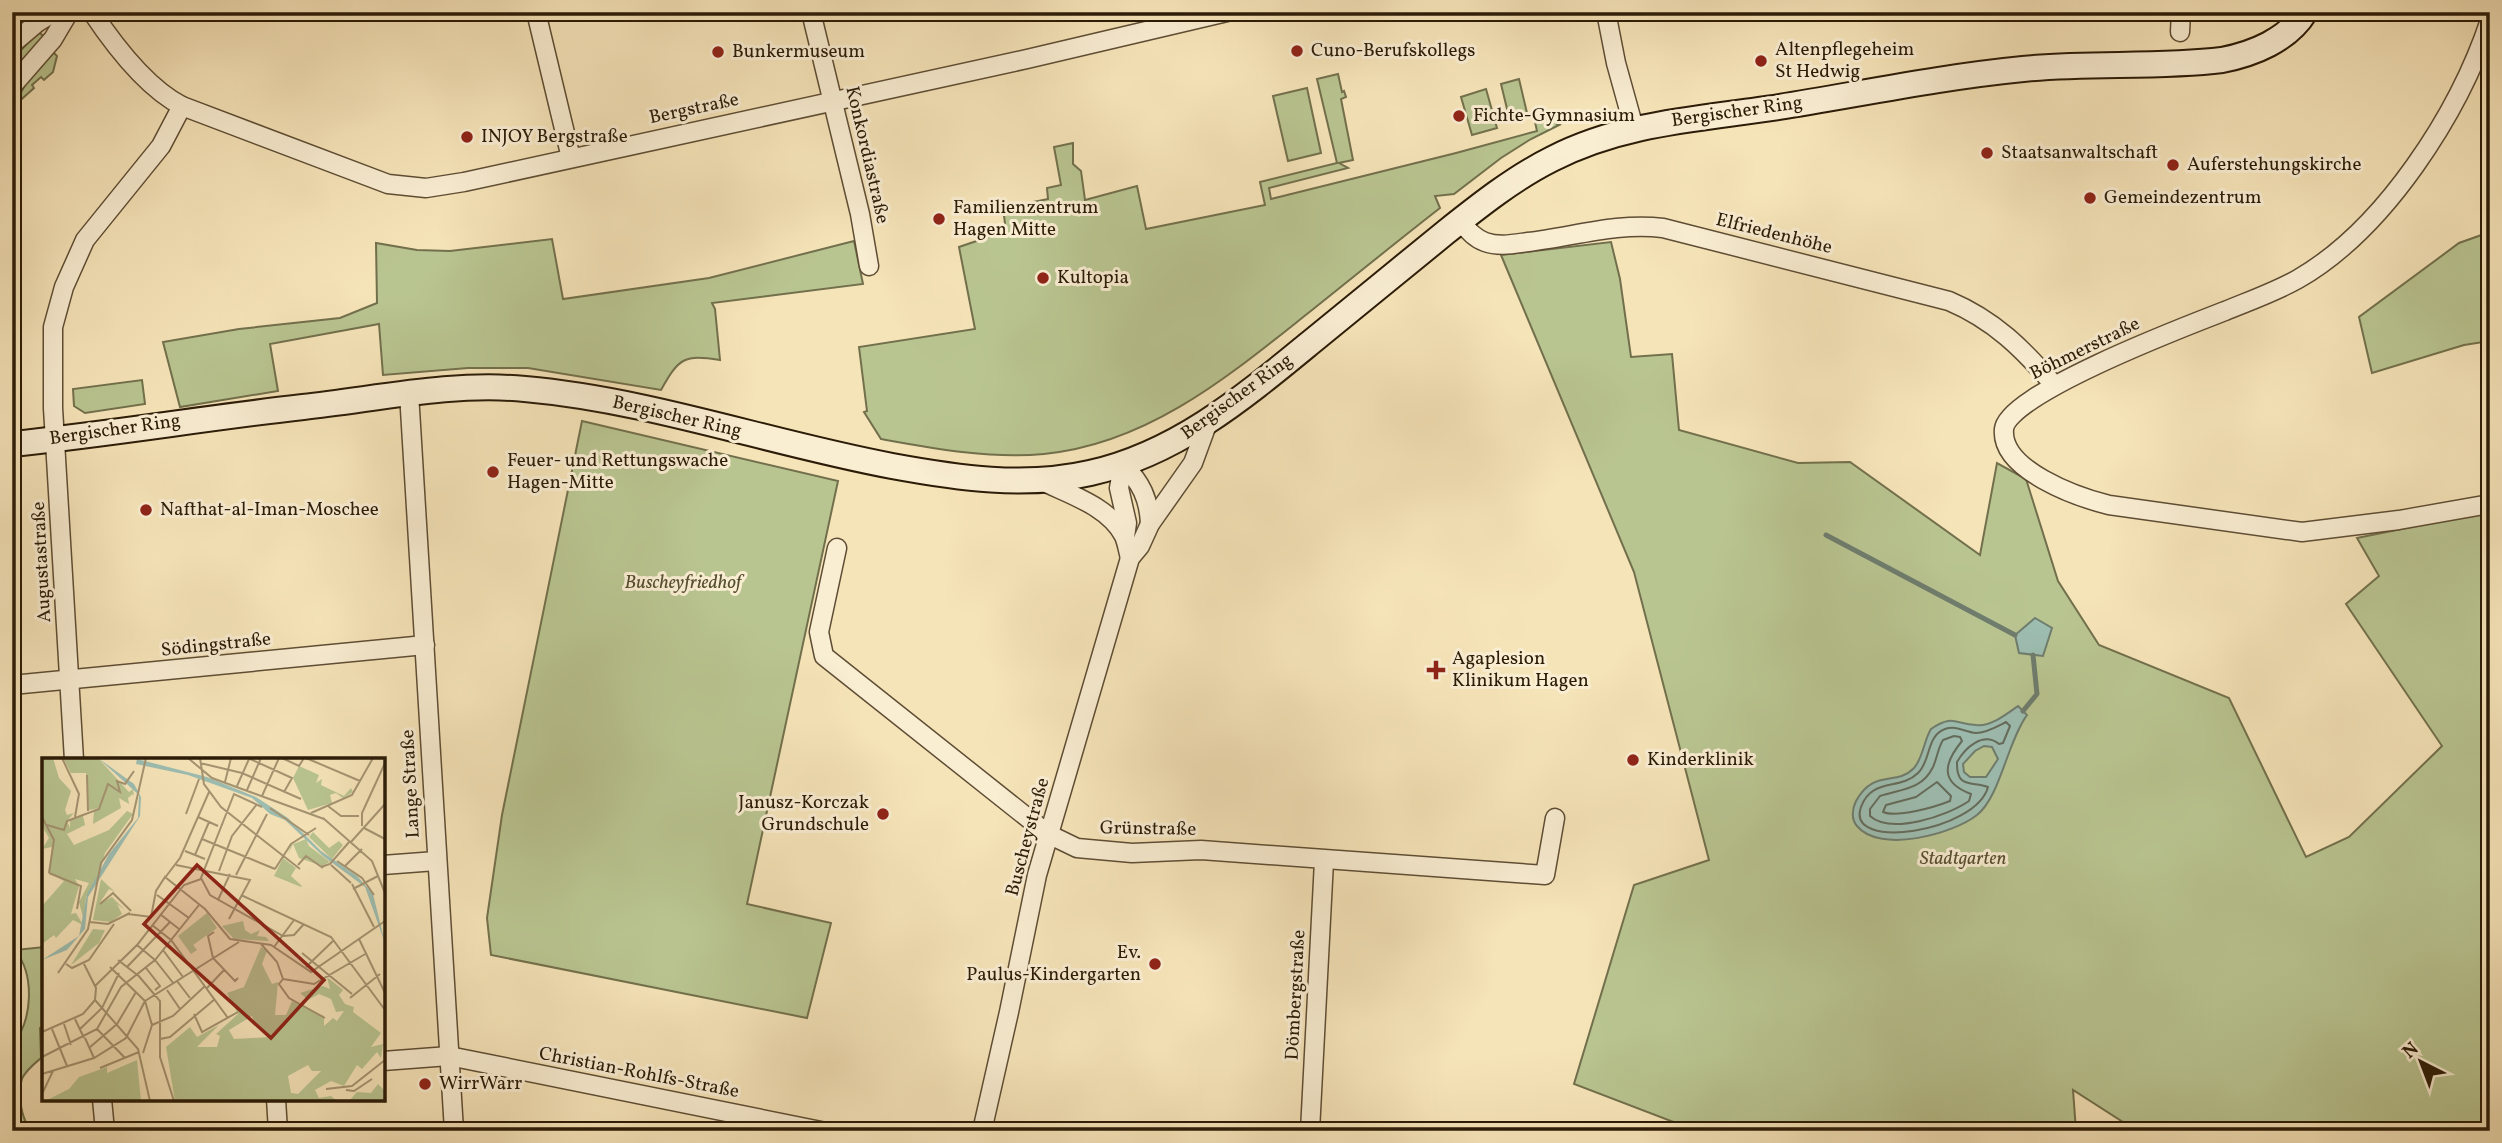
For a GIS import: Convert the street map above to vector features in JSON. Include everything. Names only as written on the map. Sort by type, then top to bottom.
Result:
[{"type":"main road","name":"Bergischer Ring","points":[[12,444],[409,393],[516,388],[555,392],[671,414],[829,453],[975,480],[1040,480],[1081,475],[1123,465],[1186,437],[1252,390],[1512,182],[1547,161],[1586,143],[1634,128],[1939,79],[2026,68],[2241,57],[2261,49],[2289,29],[2305,12]]},
{"type":"street","points":[[12,44],[54,12]]},
{"type":"street","points":[[12,86],[53,39],[69,12]]},
{"type":"street","name":"Bergstraße","points":[[92,12],[149,82],[167,98],[182,106],[388,184],[426,188],[464,182],[1027,59],[1227,12]]},
{"type":"street","name":"Konkordiastraße","points":[[811,12],[860,214],[869,266]]},
{"type":"street","points":[[1606,12],[1616,63],[1634,128]]},
{"type":"street","points":[[2179,32],[2182,12]]},
{"type":"street","points":[[536,14],[571,158]]},
{"type":"street","name":"Böhmerstraße","points":[[2490,20],[2457,99],[2432,141],[2395,192],[2356,233],[2320,264],[2277,289],[2169,333],[2054,385],[2008,418],[2004,427],[2005,440],[2010,450],[2021,463],[2050,484],[2082,498],[2130,508],[2302,532],[2490,506]]},
{"type":"street","name":"Augustastraße","points":[[74,758],[55,438],[52,342],[57,311],[73,262],[85,240],[161,146],[182,106]]},
{"type":"street","name":"Elfriedenhöhe","points":[[1460,221],[1472,236],[1498,246],[1552,240],[1623,227],[1643,225],[1663,228],[1950,301],[1970,309],[2008,335],[2054,385]]},
{"type":"street","name":"Lange Straße","points":[[409,393],[454,1131]]},
{"type":"street","name":"Buscheystraße","points":[[982,1131],[1037,875],[1130,558],[1140,546],[1150,524],[1193,463],[1208,422]]},
{"type":"street","points":[[1123,465],[1138,480],[1149,508],[1150,524]]},
{"type":"street","name":"Buscheystraße","points":[[1123,465],[1119,488],[1127,523],[1125,537],[1130,558]]},
{"type":"street","points":[[1040,480],[1096,508],[1110,519],[1125,537]]},
{"type":"street","name":"Grünstraße","points":[[837,548],[819,632],[824,656],[1048,834],[1077,848],[1132,853],[1201,850],[1324,861],[1545,874],[1555,818]]},
{"type":"street","name":"Södingstraße","points":[[12,685],[425,645]]},
{"type":"street","points":[[385,864],[436,861]]},
{"type":"street","name":"Dömbergstraße","points":[[1310,1131],[1324,861]]},
{"type":"street","name":"Christian-Rohlfs-Straße","points":[[385,1061],[449,1056],[821,1131]]},
{"type":"street","points":[[102,1101],[105,1131]]},
{"type":"street","points":[[276,1101],[278,1131]]},
{"type":"green space","points":[[39,32],[44,37],[12,73],[12,59]]},
{"type":"green space","points":[[53,52],[57,56],[53,72],[44,80],[41,77],[32,85],[34,88],[14,106],[28,79]]},
{"type":"green space","points":[[1338,74],[1342,92],[1344,91],[1346,97],[1341,99],[1353,160],[1339,163],[1348,168],[1269,188],[1271,199],[1537,131],[1535,122],[1554,116],[1557,125],[1561,124],[1501,158],[1454,194],[1435,196],[1440,208],[1248,361],[1185,404],[1152,422],[1118,437],[1082,448],[1044,454],[983,454],[881,439],[864,412],[867,411],[859,347],[975,329],[959,247],[1006,231],[1003,208],[1048,199],[1047,188],[1061,185],[1054,147],[1073,143],[1073,164],[1081,171],[1085,200],[1137,186],[1146,229],[1265,205],[1260,182],[1337,163],[1317,79]]},
{"type":"green space","points":[[1519,79],[1527,113],[1509,117],[1501,84]]},
{"type":"green space","points":[[1307,88],[1321,153],[1288,161],[1273,96]]},
{"type":"green space","points":[[1486,89],[1497,128],[1472,135],[1461,97]]},
{"type":"green space","points":[[2490,232],[2490,341],[2464,345],[2372,373],[2359,317],[2459,243]]},
{"type":"green space","points":[[552,239],[563,299],[709,278],[854,241],[863,284],[712,303],[715,309],[720,360],[690,358],[684,361],[673,371],[661,390],[528,368],[468,368],[383,375],[379,324],[270,344],[278,391],[180,407],[163,342],[239,329],[340,318],[377,303],[376,243],[417,250],[450,251]]},
{"type":"green space","name":"Stadtgarten","points":[[1611,242],[1620,279],[1631,357],[1672,354],[1679,430],[1798,463],[1850,462],[1980,555],[1997,463],[2026,479],[2058,581],[2099,645],[2229,698],[2306,857],[2349,837],[2442,746],[2346,604],[2379,576],[2357,538],[2490,511],[2490,1131],[2484,1131],[2486,1126],[2473,1131],[2137,1131],[2073,1090],[2076,1131],[1697,1131],[1574,1084],[1634,885],[1709,860],[1634,572],[1501,255]]},
{"type":"green space","points":[[142,380],[145,404],[85,413],[74,406],[73,389]]},
{"type":"green space","name":"Buscheyfriedhof","points":[[582,421],[838,481],[747,904],[831,923],[807,1018],[491,955],[487,918],[502,815]]},
{"type":"green space","points":[[42,947],[41,1058],[23,1076],[20,1092],[23,1116],[35,1131],[16,1131],[12,1112],[12,1045],[24,1024],[29,998],[26,972],[15,950]]},
{"type":"water","points":[[2035,618],[2052,628],[2043,656],[2019,653],[2015,635]]},
{"type":"water","points":[[2018,706],[2027,715],[1992,796],[1977,815],[1951,829],[1899,840],[1882,839],[1857,826],[1853,811],[1863,791],[1878,781],[1900,777],[1914,768],[1931,729],[1949,721],[1987,724]],"holes":[[[1984,746],[1992,747],[1998,759],[1986,777],[1970,777],[1964,772],[1963,764],[1975,751]]]},
{"type":"waterway","points":[[1826,535],[2015,635]]},
{"type":"waterway","points":[[2023,711],[2037,694],[2033,655]]},
{"type":"place","name":"Cuno-Berufskollegs","points":[[1297,51]]},
{"type":"place","name":"Bunkermuseum","points":[[718,52]]},
{"type":"place","name":"Altenpflegeheim St Hedwig","points":[[1761,61]]},
{"type":"place","name":"Fichte-Gymnasium","points":[[1459,116]]},
{"type":"place","name":"INJOY Bergstraße","points":[[467,137]]},
{"type":"place","name":"Staatsanwaltschaft","points":[[1987,153]]},
{"type":"place","name":"Auferstehungskirche","points":[[2173,165]]},
{"type":"place","name":"Gemeindezentrum","points":[[2090,198]]},
{"type":"place","name":"Familienzentrum Hagen Mitte","points":[[939,219]]},
{"type":"place","name":"Kultopia","points":[[1043,278]]},
{"type":"place","name":"Feuer- und Rettungswache Hagen-Mitte","points":[[493,472]]},
{"type":"place","name":"Nafthat-al-Iman-Moschee","points":[[146,510]]},
{"type":"place","name":"Agaplesion Klinikum Hagen","points":[[1436,670]]},
{"type":"place","name":"Kinderklinik","points":[[1633,760]]},
{"type":"place","name":"Janusz-Korczak Grundschule","points":[[883,814]]},
{"type":"place","name":"Ev. Paulus-Kindergarten","points":[[1155,964]]},
{"type":"place","name":"WirrWarr","points":[[425,1084]]}]
